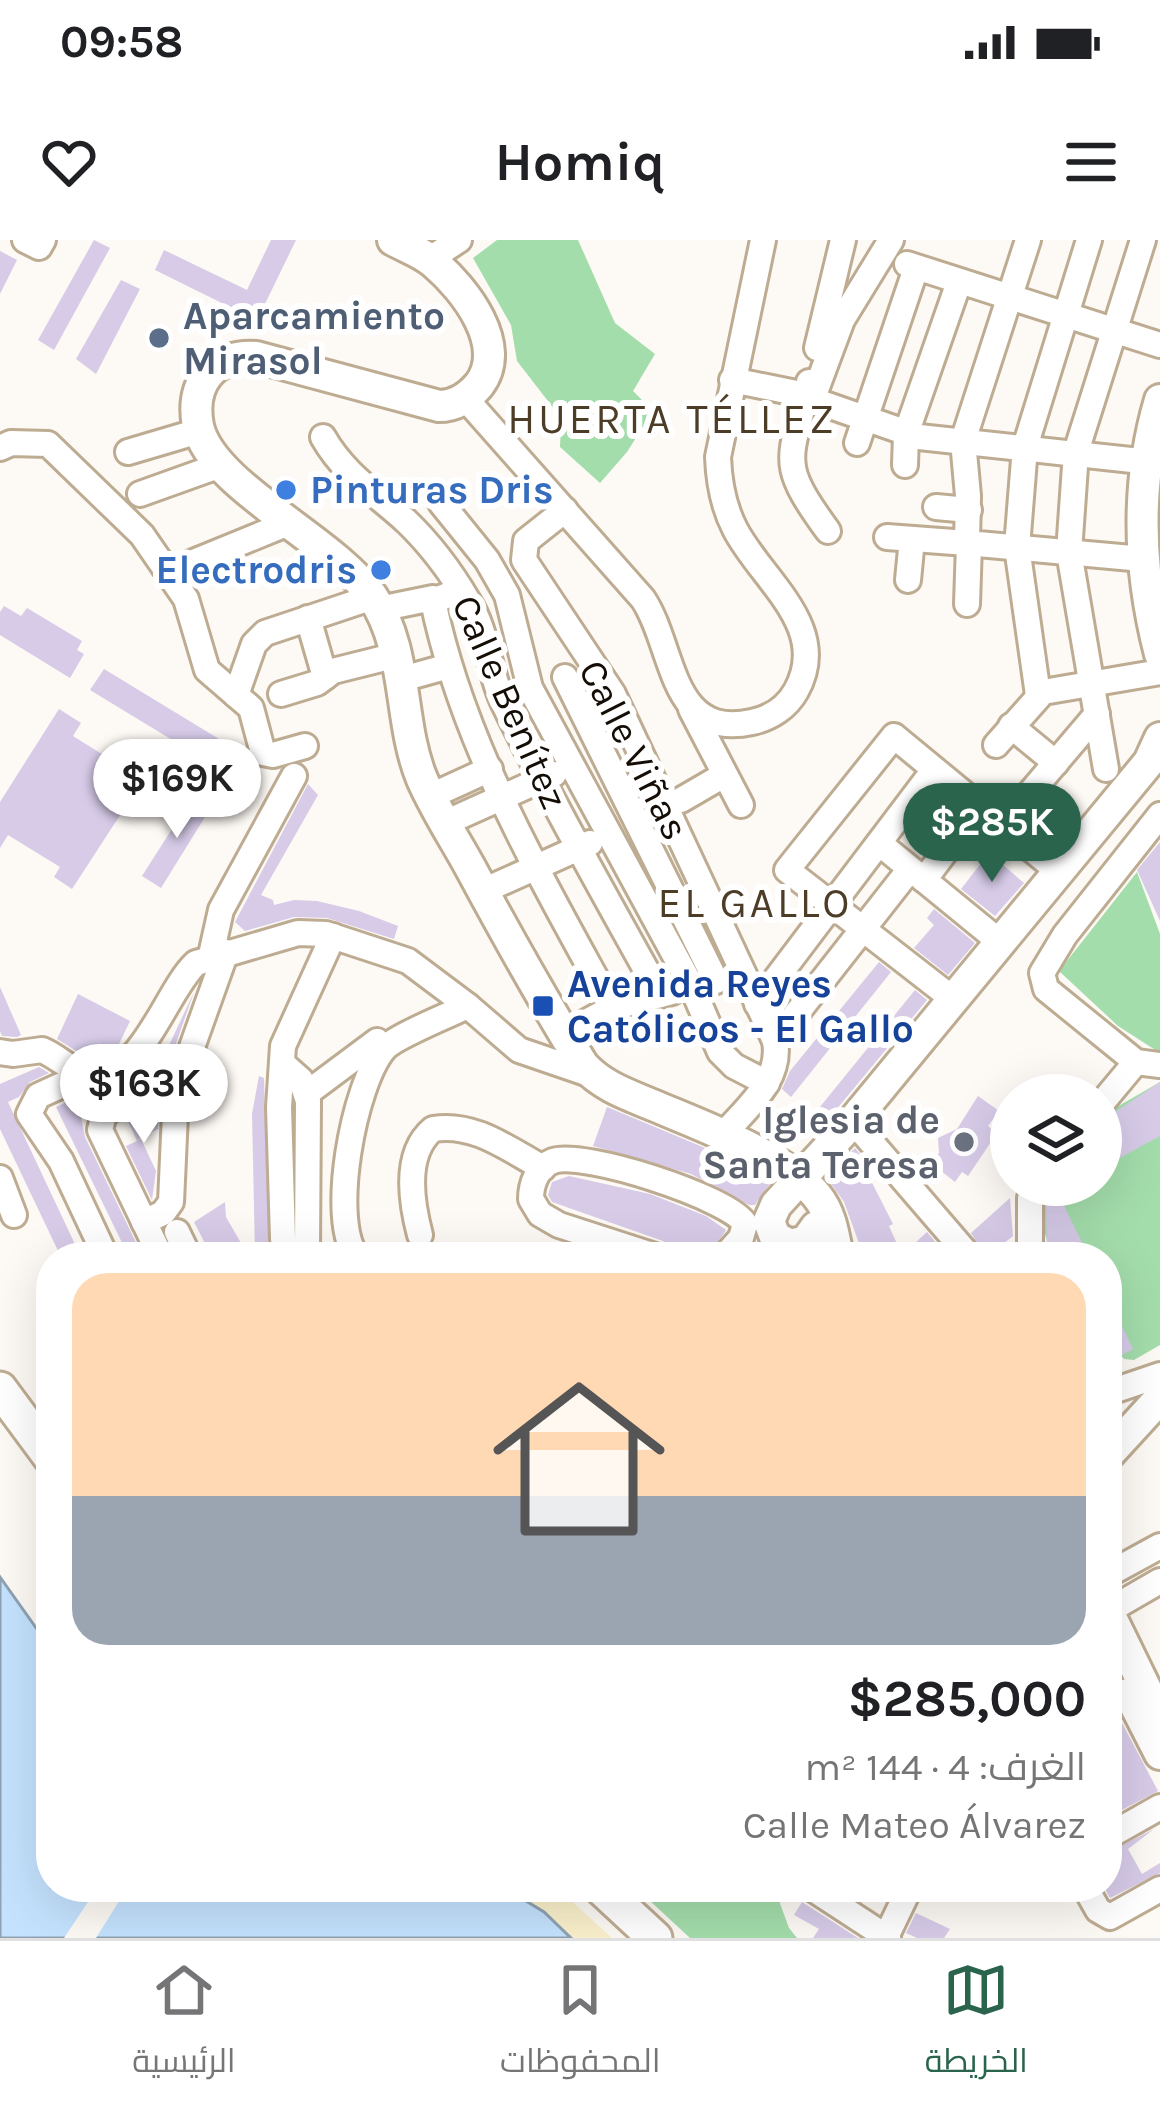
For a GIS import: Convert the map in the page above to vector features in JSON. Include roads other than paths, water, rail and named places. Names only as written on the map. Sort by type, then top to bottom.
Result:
[{"type":"highway","points":[[0,1389],[36,1438]]},
{"type":"highway","points":[[616,1902],[655,1938]]},
{"type":"main road","points":[[393,240],[430,259],[450,278],[490,341],[489,366],[476,390],[453,405],[439,406],[256,357],[232,356],[202,384],[196,406],[199,430],[221,465],[348,567],[376,603],[399,667],[416,760],[438,809],[564,1034],[592,1075],[724,1134],[790,1219],[833,1229],[835,1242]]},
{"type":"main road","points":[[1160,400],[1143,559],[1160,654]]},
{"type":"main road","points":[[790,1219],[853,1121],[1158,748]]},
{"type":"main road","points":[[1122,1440],[1160,1398]]},
{"type":"main road","points":[[1122,1651],[1160,1754]]},
{"type":"main road","points":[[1135,1686],[1160,1718]]},
{"type":"street","points":[[430,259],[459,240]]},
{"type":"street","points":[[692,709],[728,723],[763,719],[791,699],[806,666],[801,624],[739,537],[721,493],[720,440],[763,240]]},
{"type":"street","points":[[828,531],[798,491],[791,457],[812,398],[844,240]]},
{"type":"street","points":[[812,398],[842,320],[891,240]]},
{"type":"street","points":[[967,604],[969,510],[962,441],[1028,240]]},
{"type":"street","points":[[1038,695],[1017,547],[1025,446],[1089,240]]},
{"type":"street","points":[[1106,770],[1069,552],[1076,452],[1140,248]]},
{"type":"street","points":[[860,431],[911,266],[1160,345]]},
{"type":"street","points":[[905,465],[905,434],[958,282]]},
{"type":"street","points":[[732,380],[812,398],[860,431],[1152,461]]},
{"type":"street","points":[[465,398],[650,610],[682,698],[742,805]]},
{"type":"street","points":[[128,452],[199,430]]},
{"type":"street","name":"Calle Benítez","points":[[323,437],[336,460],[408,523],[478,617],[500,697],[660,995]]},
{"type":"street","points":[[0,448],[31,442],[48,444],[61,454],[142,535],[170,572],[195,622],[207,670],[250,708],[262,753],[273,755],[304,746]]},
{"type":"street","points":[[140,494],[221,465]]},
{"type":"street","points":[[441,503],[487,560],[507,596],[530,688],[610,834],[704,984]]},
{"type":"street","points":[[936,508],[969,510]]},
{"type":"street","name":"Calle Viñas","points":[[565,510],[526,541],[524,560],[598,670],[775,1041]]},
{"type":"street","points":[[170,572],[291,522]]},
{"type":"street","points":[[908,580],[899,538],[1143,559]]},
{"type":"street","points":[[236,694],[260,638],[308,618],[461,590]]},
{"type":"street","points":[[434,598],[464,711],[535,866],[612,1008]]},
{"type":"street","points":[[308,618],[325,677]]},
{"type":"street","points":[[281,694],[333,671],[449,666]]},
{"type":"street","points":[[464,711],[598,670]]},
{"type":"street","points":[[1056,763],[1003,736],[1038,695],[1160,672]]},
{"type":"street","points":[[566,677],[638,821],[704,984],[726,1060],[767,1083]]},
{"type":"street","points":[[1003,826],[1097,714]]},
{"type":"street","points":[[438,809],[504,797],[632,736]]},
{"type":"street","points":[[953,999],[787,869],[894,736],[1059,872]]},
{"type":"street","points":[[438,809],[490,769]]},
{"type":"street","points":[[757,1004],[934,770]]},
{"type":"street","points":[[681,800],[724,775]]},
{"type":"street","points":[[144,1222],[163,1214],[171,1202],[174,1108],[219,954],[221,910],[294,776]]},
{"type":"street","points":[[724,1134],[767,1083],[778,1056],[775,1041],[864,928],[978,808]]},
{"type":"street","points":[[1122,1086],[1148,1064],[1046,989],[1042,973],[1065,935],[1160,815]]},
{"type":"street","points":[[483,891],[638,821]]},
{"type":"street","points":[[879,843],[1000,942]]},
{"type":"street","points":[[99,1242],[61,1161],[28,1114],[38,1096],[125,1063],[146,1039],[188,970],[219,954],[298,933],[333,936],[403,959],[526,1054],[592,1075]]},
{"type":"street","points":[[286,1242],[279,1107],[283,1046],[333,936]]},
{"type":"street","points":[[564,1034],[612,1008],[744,973]]},
{"type":"street","points":[[347,1242],[350,1130],[366,1078],[383,1049],[468,1006]]},
{"type":"street","points":[[307,1094],[364,1047],[377,1041],[383,1049]]},
{"type":"street","points":[[0,1052],[43,1050],[86,1074]]},
{"type":"street","points":[[125,1063],[138,1093],[104,1114],[100,1130],[153,1242]]},
{"type":"street","points":[[283,1064],[301,1080],[307,1094],[307,1242]]},
{"type":"street","points":[[853,1121],[957,1242]]},
{"type":"street","points":[[421,1235],[412,1182],[417,1150],[433,1129],[471,1129],[543,1168]]},
{"type":"street","points":[[612,1242],[540,1214],[531,1188],[543,1168],[556,1160],[586,1160],[698,1194],[735,1212],[790,1219]]},
{"type":"street","points":[[0,1178],[14,1215]]},
{"type":"street","points":[[1030,1206],[1030,1242]]},
{"type":"street","points":[[737,1242],[790,1219]]},
{"type":"street","points":[[177,1232],[182,1242]]},
{"type":"street","points":[[1122,1389],[1160,1375]]},
{"type":"street","points":[[1122,1567],[1160,1546]]},
{"type":"street","points":[[1122,1602],[1160,1581]]},
{"type":"street","points":[[1122,1829],[1160,1808]]},
{"type":"street","points":[[1093,1902],[1110,1917],[1160,1889]]},
{"type":"street","points":[[835,1902],[887,1937],[903,1902]]},
{"type":"street","points":[[854,1913],[859,1902]]},
{"type":"water","points":[[0,1577],[36,1628],[36,1902],[528,1902],[571,1938],[0,1938]]},
{"type":"place","name":"Aparcamiento Mirasol","points":[[159,338]]},
{"type":"place","name":"Pinturas Dris","points":[[286,490]]},
{"type":"place","name":"Electrodris","points":[[381,570]]},
{"type":"place","name":"Avenida Reyes Católicos - El Gallo","points":[[543,1006]]},
{"type":"place","name":"Iglesia de Santa Teresa","points":[[964,1142]]},
{"type":"district","name":"HUERTA TÉLLEZ","points":[[672,419]]},
{"type":"district","name":"EL GALLO","points":[[755,903]]}]
